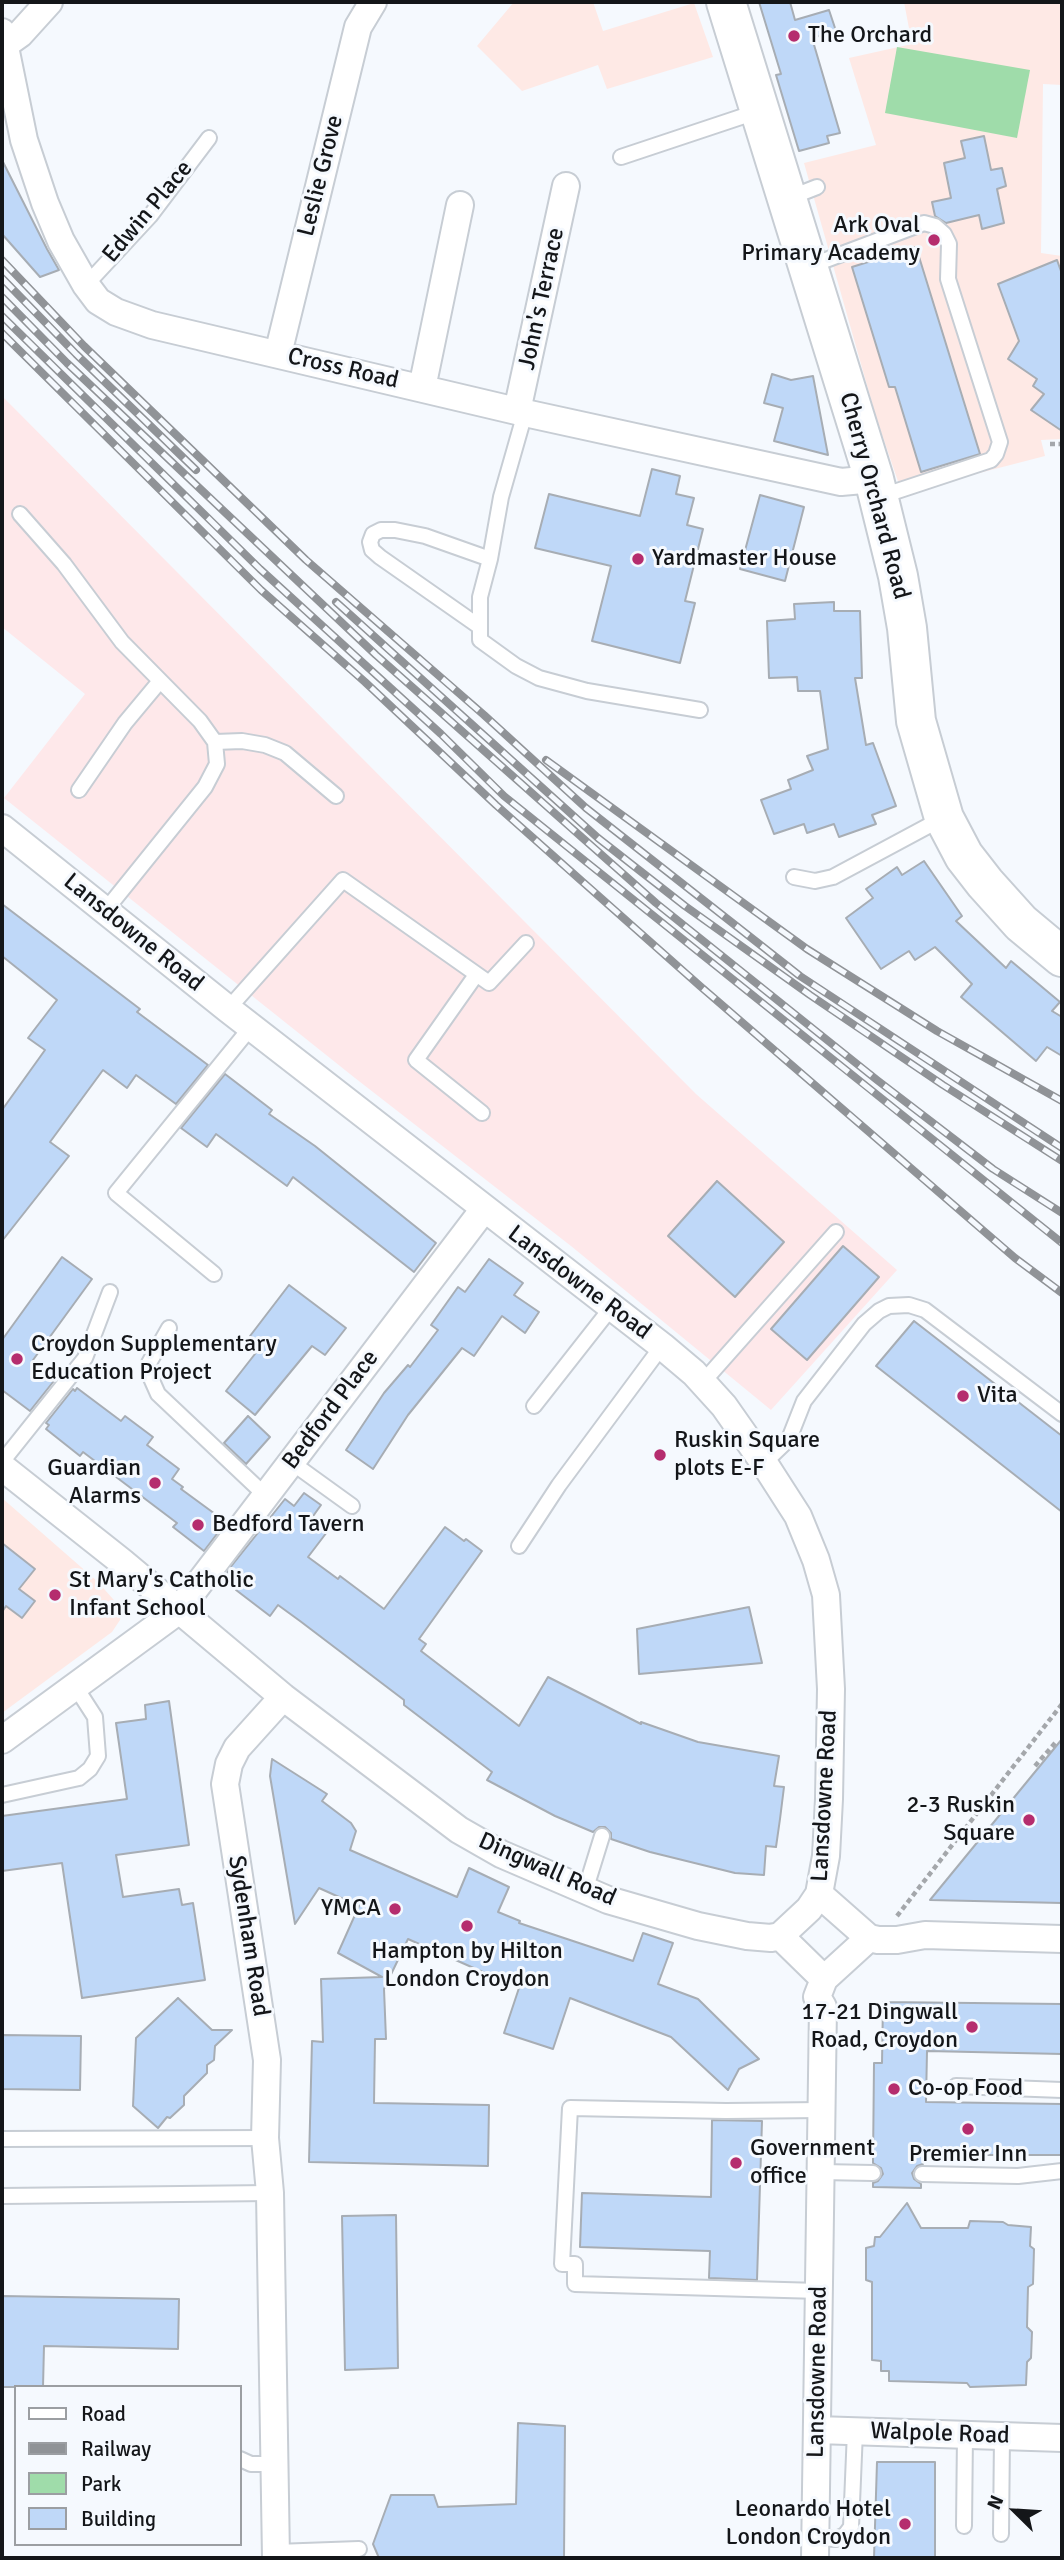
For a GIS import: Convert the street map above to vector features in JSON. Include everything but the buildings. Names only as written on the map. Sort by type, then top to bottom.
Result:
[{"type":"street","points":[[3,41],[20,34],[49,2]]},
{"type":"street","name":"Leslie Grove","points":[[278,354],[358,27],[373,2]]},
{"type":"street","name":"Cherry Orchard Road","points":[[726,2],[760,110],[802,193],[808,266],[876,488],[898,576],[907,628],[916,722],[944,818],[964,856],[985,883],[1021,923],[1062,957]]},
{"type":"street","name":"Cross Road","points":[[3,41],[31,165],[61,242],[86,285],[99,301],[117,312],[152,325],[521,412],[876,488]]},
{"type":"street","name":"John's Terrace","points":[[521,412],[566,186]]},
{"type":"street","points":[[422,388],[460,205]]},
{"type":"street","name":"Lansdowne Road","points":[[2,828],[228,1009],[662,1346],[703,1382],[724,1406],[788,1499],[809,1540],[821,1576],[827,1608],[831,1689],[826,1856],[819,1894],[803,1915],[780,1936]]},
{"type":"street","name":"Bedford Place","points":[[2,1740],[178,1611],[484,1209]]},
{"type":"street","points":[[2,1468],[122,1562],[283,1697]]},
{"type":"street","name":"Dingwall Road","points":[[283,1697],[459,1830],[501,1854],[585,1891],[637,1909],[698,1926],[755,1937],[780,1936]]},
{"type":"street","name":"Sydenham Road","points":[[276,2555],[270,2193],[265,2138],[267,2060],[225,1784],[229,1764],[237,1748],[283,1697]]},
{"type":"street","points":[[819,1894],[869,1938],[892,1940],[925,1936],[1062,1939]]},
{"type":"street","points":[[780,1936],[824,1979],[869,1938]]},
{"type":"street","name":"Lansdowne Road","points":[[815,2548],[823,2007],[817,1997],[824,1979]]},
{"type":"street","name":"Walpole Road","points":[[817,2430],[1062,2438]]},
{"type":"lane","points":[[621,157],[760,110]]},
{"type":"lane","name":"Edwin Place","points":[[86,285],[150,216],[209,138]]},
{"type":"lane","points":[[808,266],[924,223],[935,226],[944,234],[949,244],[948,279],[1000,442],[991,460],[876,488]]},
{"type":"lane","points":[[521,412],[480,597],[480,640],[516,666],[539,678],[587,691],[700,710]]},
{"type":"lane","points":[[20,514],[64,564],[122,642],[200,721],[215,743],[217,764],[205,787],[105,911]]},
{"type":"lane","points":[[480,627],[380,557],[372,550],[370,542],[373,534],[381,530],[395,530],[425,536],[490,559]]},
{"type":"lane","points":[[79,790],[125,723],[160,681]]},
{"type":"lane","points":[[215,743],[243,741],[265,745],[285,753],[336,796]]},
{"type":"lane","points":[[794,877],[815,881],[832,877],[944,818]]},
{"type":"lane","points":[[228,1009],[343,880],[489,983],[526,943]]},
{"type":"lane","points":[[477,975],[416,1060],[482,1113]]},
{"type":"lane","points":[[214,1274],[116,1193],[251,1027]]},
{"type":"lane","points":[[703,1382],[836,1232]]},
{"type":"lane","points":[[2,1462],[85,1358],[110,1292]]},
{"type":"lane","points":[[764,1463],[789,1438],[804,1401],[864,1324],[889,1306],[909,1305],[925,1310],[1062,1414]]},
{"type":"lane","points":[[534,1406],[611,1308]]},
{"type":"lane","points":[[169,1328],[149,1363],[150,1376],[158,1394],[266,1496]]},
{"type":"lane","points":[[519,1546],[559,1485],[662,1346]]},
{"type":"lane","points":[[291,1462],[352,1506]]},
{"type":"lane","points":[[2,1796],[79,1778],[90,1769],[98,1756],[95,1717],[75,1686]]},
{"type":"lane","points":[[585,1891],[602,1836]]},
{"type":"lane","points":[[956,2086],[1062,2090]]},
{"type":"lane","points":[[819,2291],[575,2284],[575,2264],[562,2264],[570,2108],[726,2112],[822,2110]]},
{"type":"lane","points":[[2,2139],[265,2138]]},
{"type":"lane","points":[[922,2174],[1018,2176],[1062,2171]]},
{"type":"lane","points":[[821,2172],[873,2173]]},
{"type":"lane","points":[[2,2196],[270,2193]]},
{"type":"lane","points":[[815,2548],[845,2535],[851,2527],[855,2431]]},
{"type":"lane","points":[[964,2526],[965,2435]]},
{"type":"lane","points":[[1001,2534],[1002,2436]]},
{"type":"lane","points":[[242,2460],[251,2464],[275,2464]]},
{"type":"lane","points":[[276,2555],[359,2549]]},
{"type":"path","points":[[1050,444],[1062,444]]},
{"type":"path","points":[[892,1922],[1062,1704]]},
{"type":"path","points":[[1035,1766],[1056,1742]]},
{"type":"shaded area","points":[[514,2],[593,2],[603,31],[694,3],[713,57],[607,89],[598,65],[522,91],[477,46]]},
{"type":"shaded area","name":"Ark Oval Primary Academy","points":[[904,2],[1062,2],[1062,85],[1043,84],[1041,253],[1062,256],[1062,439],[1041,440],[1045,456],[902,493],[876,417],[804,163],[876,145],[849,58],[912,44]]},
{"type":"shaded area","points":[[2,396],[696,1094],[897,1270],[771,1410],[571,1246],[4,798],[85,694],[2,627]]},
{"type":"shaded area","name":"St Mary's Catholic Infant School","points":[[2,1498],[97,1581],[121,1608],[120,1620],[112,1632],[2,1713]]},
{"type":"green space","points":[[897,47],[1030,70],[1017,138],[885,113]]},
{"type":"railway","points":[[2,260],[84,346],[306,560],[586,808],[800,976],[1062,1148]]},
{"type":"railway","points":[[2,278],[196,470]]},
{"type":"railway","points":[[2,297],[67,363],[376,655],[656,903],[993,1169],[1062,1213]]},
{"type":"railway","points":[[2,316],[260,569],[441,734],[504,796],[1062,1243]]},
{"type":"railway","points":[[2,333],[261,590],[365,682],[496,805],[700,986],[1015,1258],[1062,1293]]},
{"type":"railway","points":[[336,602],[598,838],[685,906],[943,1085],[1062,1161]]},
{"type":"railway","points":[[546,760],[807,949],[937,1031],[1062,1101]]},
{"type":"place","name":"The Orchard","points":[[794,36]]},
{"type":"place","name":"Ark Oval Primary Academy","points":[[934,240]]},
{"type":"place","name":"Yardmaster House","points":[[638,559]]},
{"type":"place","name":"Croydon Supplementary Education Project","points":[[17,1359]]},
{"type":"place","name":"Vita","points":[[963,1396]]},
{"type":"place","name":"Ruskin Square plots E-F","points":[[660,1455]]},
{"type":"place","name":"Guardian Alarms","points":[[155,1483]]},
{"type":"place","name":"Bedford Tavern","points":[[198,1525]]},
{"type":"place","name":"St Mary's Catholic Infant School","points":[[55,1595]]},
{"type":"place","name":"2-3 Ruskin Square","points":[[1029,1820]]},
{"type":"place","name":"YMCA","points":[[395,1909]]},
{"type":"place","name":"Hampton by Hilton London Croydon","points":[[467,1926]]},
{"type":"place","name":"17-21 Dingwall Road, Croydon","points":[[972,2027]]},
{"type":"place","name":"Co-op Food","points":[[894,2089]]},
{"type":"place","name":"Premier Inn","points":[[968,2129]]},
{"type":"place","name":"Government office","points":[[736,2163]]},
{"type":"place","name":"Leonardo Hotel London Croydon","points":[[905,2524]]}]
